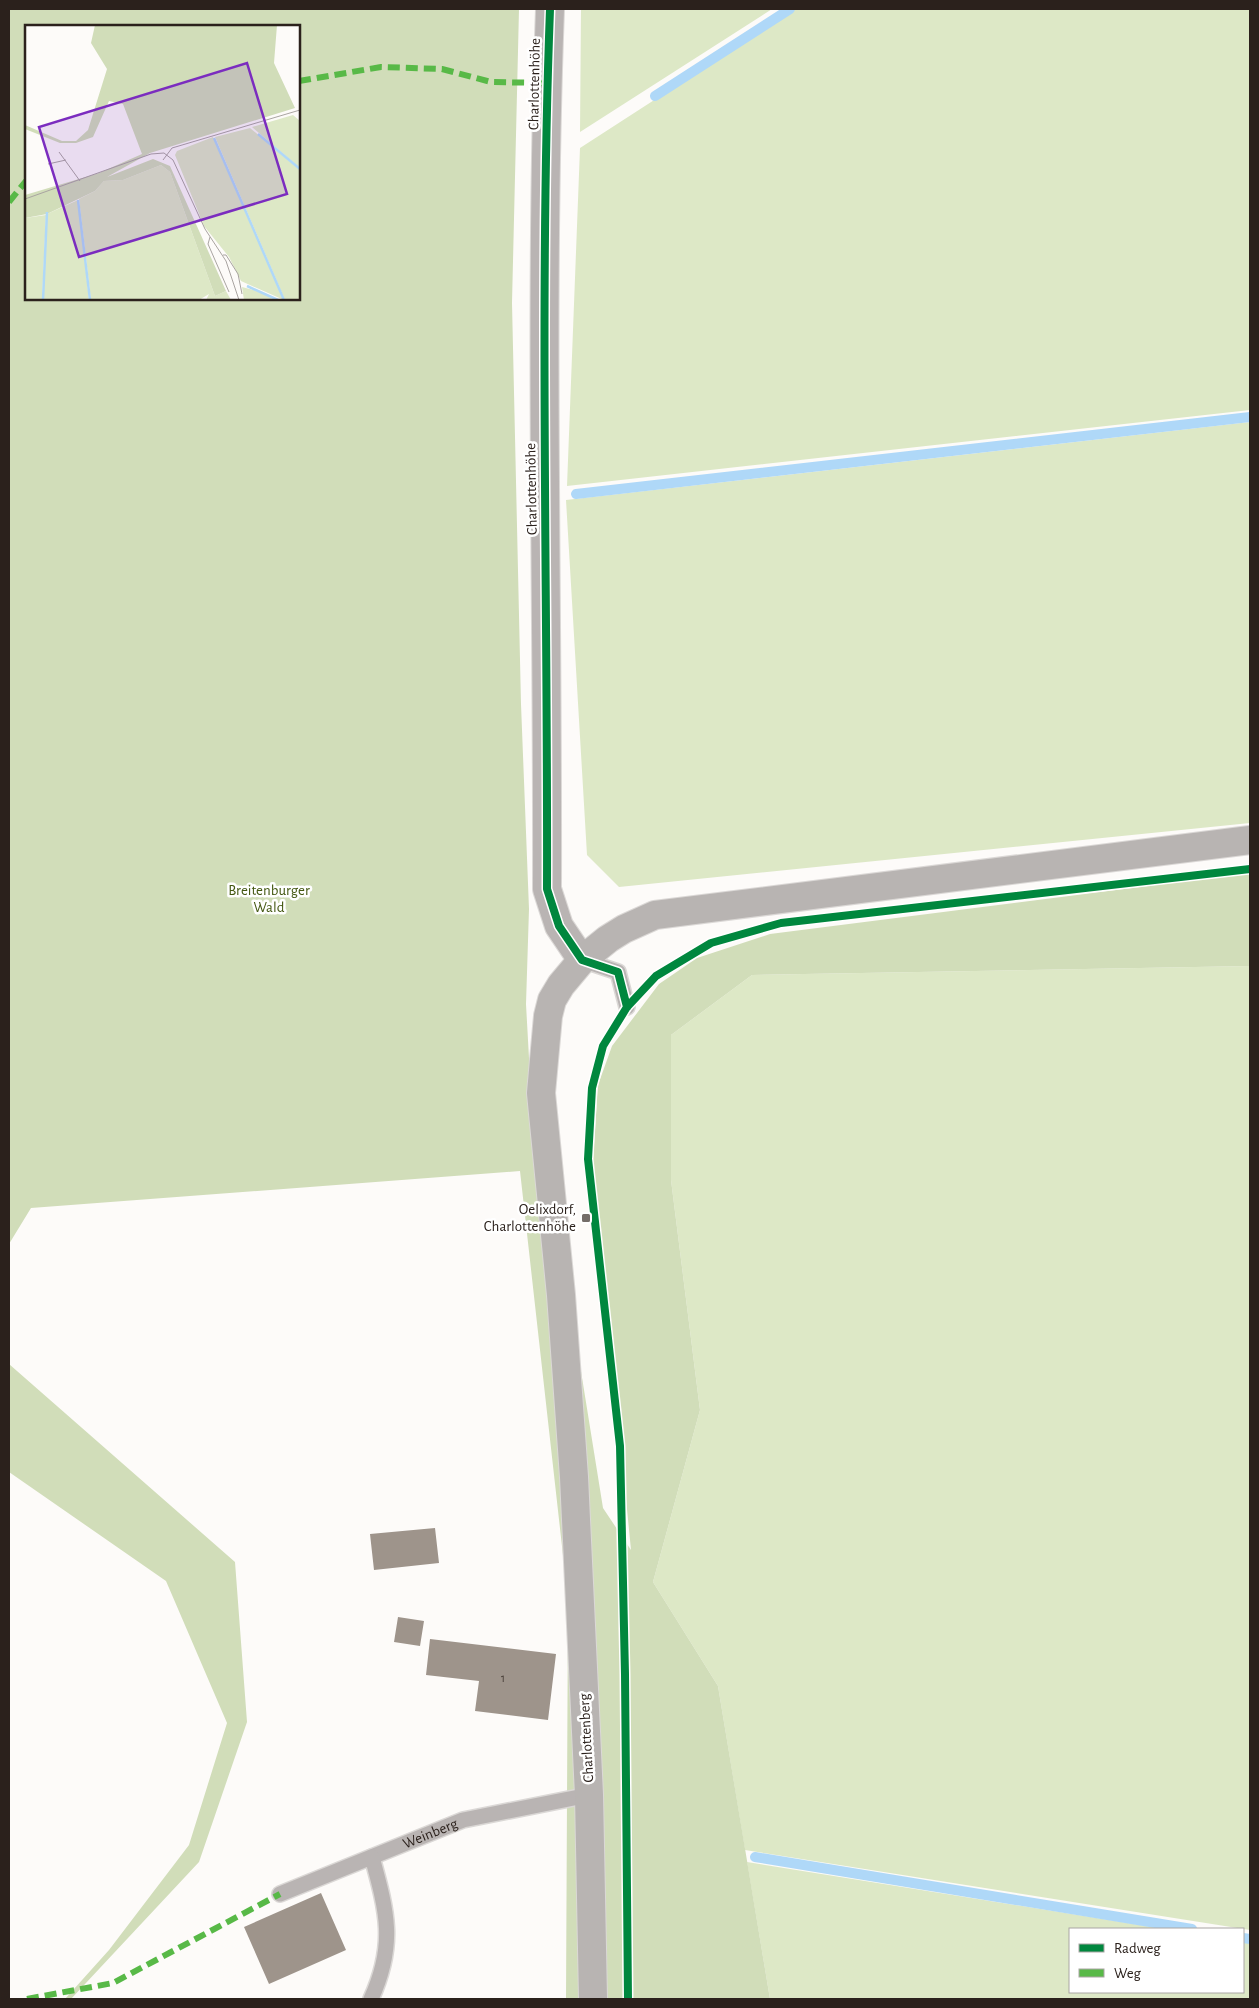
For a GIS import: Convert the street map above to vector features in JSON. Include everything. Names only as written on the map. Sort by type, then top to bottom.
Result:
[{"type":"main road","name":"Charlottenberg","points":[[593,1999],[589,1795],[574,1477],[561,1295],[541,1093],[548,1016],[552,1000],[561,985],[582,960],[624,929],[655,916],[1250,840]]},
{"type":"street","name":"Charlottenhöhe","points":[[550,9],[544,441],[548,638],[548,889],[559,926],[582,960]]},
{"type":"lane","points":[[582,960],[618,972],[627,1006]]},
{"type":"lane","name":"Weinberg","points":[[280,1894],[463,1820],[589,1795]]},
{"type":"lane","points":[[371,1999],[378,1985],[388,1948],[387,1912],[372,1857]]},
{"type":"green space","name":"Breitenburger Wald","points":[[9,9],[519,9],[512,303],[521,704],[529,909],[526,1004],[531,1094],[566,1278],[603,1508],[631,1550],[593,1160],[598,1085],[612,1046],[659,984],[697,958],[770,934],[1250,873],[1250,966],[752,975],[671,1035],[671,1180],[700,1410],[653,1582],[718,1686],[770,1999],[566,1999],[568,1600],[520,1171],[31,1208],[9,1244]]},
{"type":"green space","points":[[581,9],[772,9],[580,132]]},
{"type":"green space","points":[[795,9],[1250,9],[1250,410],[567,486],[580,148]]},
{"type":"green space","points":[[1250,422],[1250,823],[619,887],[587,855],[566,500]]},
{"type":"green space","points":[[1250,966],[1250,1930],[745,1850],[718,1686],[653,1582],[700,1410],[671,1180],[671,1035],[752,975]]},
{"type":"green space","points":[[9,1364],[235,1562],[247,1722],[199,1862],[71,1999],[65,1999],[109,1950],[189,1845],[227,1723],[166,1581],[9,1472]]},
{"type":"green space","points":[[747,1862],[1159,1928],[1069,1928],[1069,1993],[1244,1993],[1244,1942],[1250,1943],[1250,1999],[770,1999]]},
{"type":"building","points":[[435,1528],[439,1563],[374,1570],[370,1534]]},
{"type":"building","points":[[398,1617],[424,1621],[420,1646],[394,1642]]},
{"type":"building","points":[[430,1639],[556,1654],[548,1720],[475,1711],[479,1681],[426,1675]]},
{"type":"building","points":[[321,1893],[346,1950],[269,1984],[244,1927]]},
{"type":"waterway","points":[[655,96],[790,9]]},
{"type":"waterway","points":[[576,494],[1250,417]]},
{"type":"waterway","points":[[755,1857],[1186,1928]]},
{"type":"waterway","points":[[1244,1938],[1250,1939]]},
{"type":"marked path","points":[[300,81],[381,67],[442,69],[491,82],[547,83]]},
{"type":"marked path","points":[[9,202],[25,182]]},
{"type":"marked path","points":[[27,1999],[113,1983],[280,1894]]},
{"type":"cycle path","points":[[550,9],[544,339],[547,889],[559,926],[582,960],[618,972],[627,1007]]},
{"type":"cycle path","points":[[628,1999],[625,1674],[620,1446],[588,1159],[592,1088],[603,1046],[627,1007],[656,976],[711,943],[781,923],[1250,869]]},
{"type":"place","name":"Oelixdorf, Charlottenhöhe","points":[[586,1218]]}]
